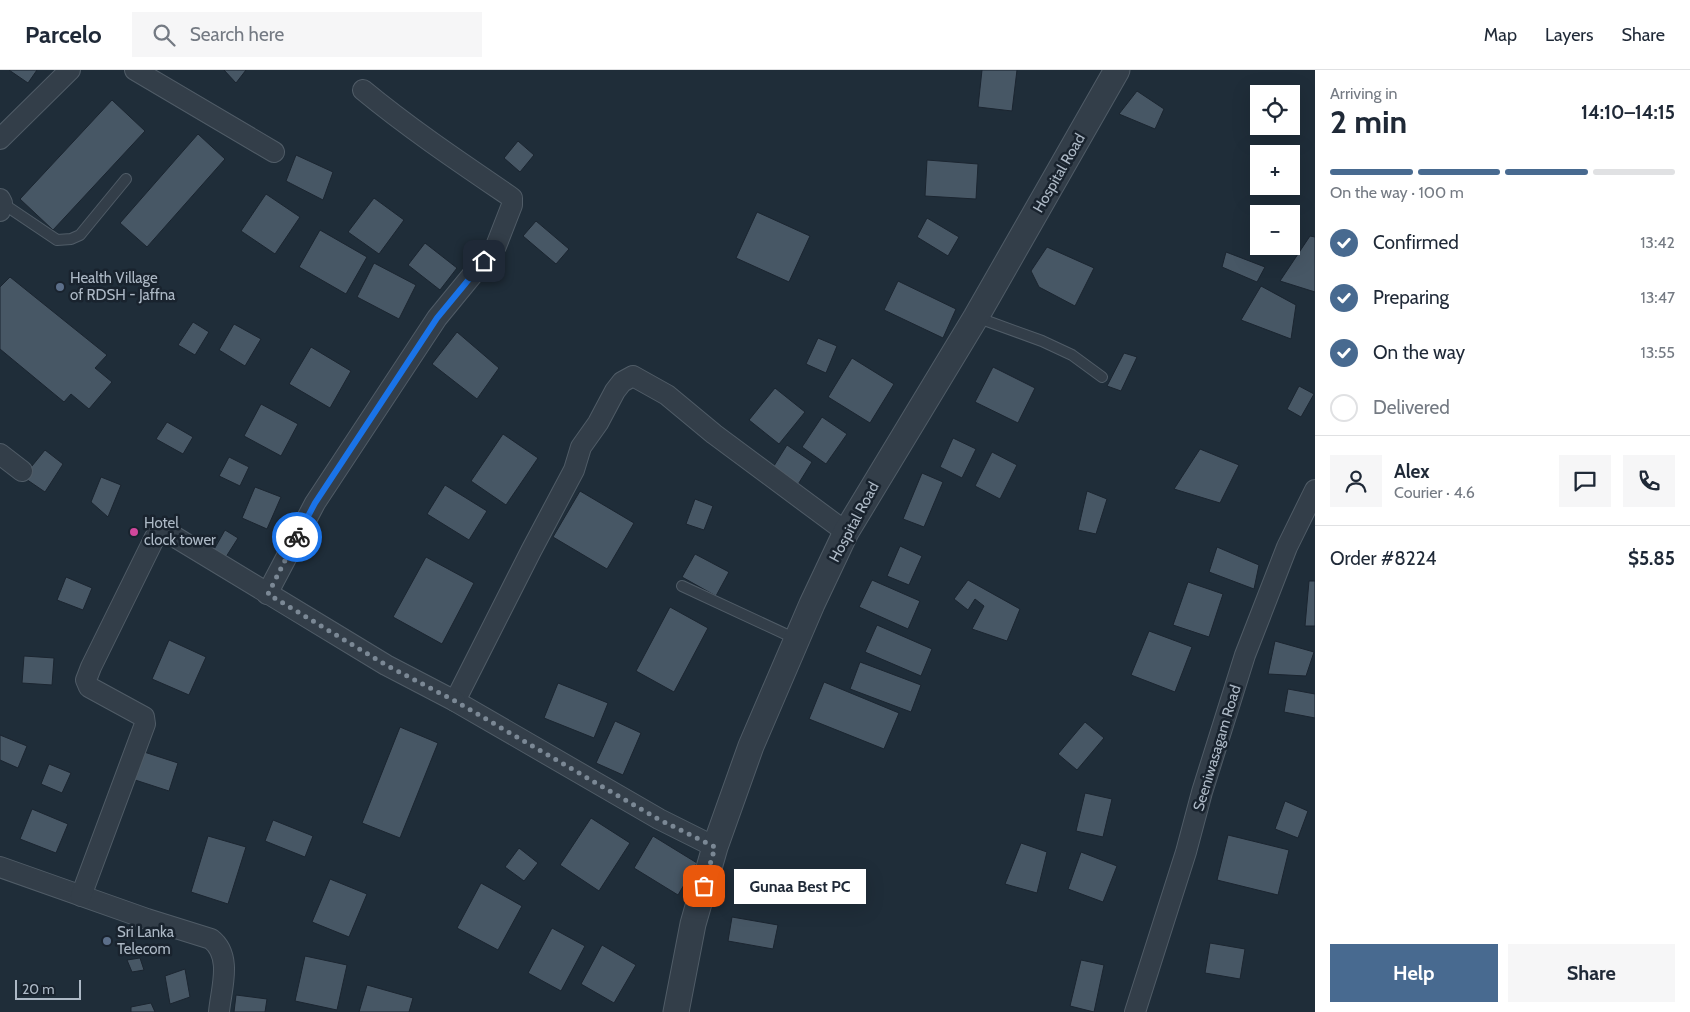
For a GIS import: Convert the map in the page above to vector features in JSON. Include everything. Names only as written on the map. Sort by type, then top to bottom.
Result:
[{"type":"street","points":[[0,139],[70,70]]},
{"type":"street","points":[[135,70],[274,152]]},
{"type":"street","name":"Hospital Road","points":[[676,1012],[693,924],[715,847],[751,746],[796,639],[846,532],[976,317],[1118,70]]},
{"type":"street","points":[[268,594],[320,495],[437,318],[496,246],[512,204],[512,198],[410,127],[363,90]]},
{"type":"street","points":[[455,701],[574,470],[581,447],[598,423],[615,390],[622,382],[634,376],[666,395],[714,434],[846,532]]},
{"type":"street","points":[[0,454],[22,471]]},
{"type":"street","name":"Seeniwasagam Road","points":[[1135,1012],[1186,852],[1202,792],[1245,655],[1287,547],[1315,490]]},
{"type":"street","points":[[81,896],[145,724],[144,717],[135,710],[89,687],[86,680],[155,537],[162,534],[170,534],[386,665],[455,701],[658,819],[715,847]]},
{"type":"street","points":[[0,867],[206,937],[217,944],[224,960],[219,1012]]},
{"type":"lane","points":[[1,204],[57,240],[71,239],[80,235],[126,179]]},
{"type":"lane","points":[[976,317],[1072,355],[1102,376]]},
{"type":"lane","points":[[682,586],[796,639]]},
{"type":"building","points":[[9,70],[37,70],[28,83]]},
{"type":"building","points":[[224,70],[246,70],[236,83]]},
{"type":"building","points":[[982,70],[1017,70],[1012,111],[978,107]]},
{"type":"building","points":[[1137,91],[1164,109],[1155,129],[1119,114]]},
{"type":"building","points":[[112,100],[145,131],[53,230],[20,199]]},
{"type":"building","points":[[198,134],[225,159],[147,247],[120,223]]},
{"type":"building","points":[[518,141],[534,155],[520,172],[504,158]]},
{"type":"building","points":[[296,155],[333,172],[323,200],[286,181]]},
{"type":"building","points":[[927,160],[978,164],[976,199],[925,196]]},
{"type":"building","points":[[266,194],[300,217],[275,254],[241,231]]},
{"type":"building","points":[[374,198],[404,220],[379,254],[348,232]]},
{"type":"building","points":[[757,212],[810,236],[789,282],[736,258]]},
{"type":"building","points":[[927,218],[959,237],[948,256],[917,237]]},
{"type":"building","points":[[536,221],[569,249],[556,264],[523,236]]},
{"type":"building","points":[[320,230],[367,257],[346,294],[299,267]]},
{"type":"building","points":[[1310,236],[1315,237],[1315,292],[1280,281],[1297,255],[1300,255],[1300,251]]},
{"type":"building","points":[[425,243],[457,268],[440,290],[408,265]]},
{"type":"building","points":[[1047,247],[1094,268],[1075,306],[1039,287],[1031,271]]},
{"type":"building","points":[[1226,252],[1265,267],[1257,282],[1222,267]]},
{"type":"building","points":[[374,263],[416,285],[399,319],[357,297]]},
{"type":"building","points":[[10,277],[107,355],[95,368],[112,382],[89,409],[71,394],[64,402],[0,349],[0,287]]},
{"type":"building","points":[[898,281],[956,309],[943,338],[884,310]]},
{"type":"building","points":[[1261,286],[1296,305],[1291,339],[1241,320]]},
{"type":"building","points":[[193,322],[209,332],[195,355],[178,345]]},
{"type":"building","points":[[234,324],[261,339],[245,366],[219,350]]},
{"type":"building","points":[[457,332],[499,368],[477,399],[432,364]]},
{"type":"building","points":[[818,338],[837,346],[826,373],[806,364]]},
{"type":"building","points":[[311,347],[351,371],[330,408],[289,384]]},
{"type":"building","points":[[1124,353],[1137,357],[1121,391],[1107,386]]},
{"type":"building","points":[[852,358],[894,384],[870,423],[828,397]]},
{"type":"building","points":[[993,367],[1035,388],[1018,423],[975,402]]},
{"type":"building","points":[[1299,386],[1314,394],[1301,417],[1287,409]]},
{"type":"building","points":[[775,388],[805,412],[779,444],[749,420]]},
{"type":"building","points":[[261,404],[298,424],[281,456],[244,436]]},
{"type":"building","points":[[822,417],[847,434],[826,464],[802,447]]},
{"type":"building","points":[[167,422],[193,437],[183,454],[156,439]]},
{"type":"building","points":[[503,434],[538,458],[506,505],[471,481]]},
{"type":"building","points":[[953,438],[976,449],[962,478],[940,467]]},
{"type":"building","points":[[787,445],[812,462],[797,486],[772,469]]},
{"type":"building","points":[[1200,449],[1239,465],[1220,503],[1174,489]]},
{"type":"building","points":[[45,450],[63,464],[45,492],[23,477]]},
{"type":"building","points":[[992,452],[1017,465],[1000,499],[975,486]]},
{"type":"building","points":[[229,457],[249,467],[240,486],[219,476]]},
{"type":"building","points":[[922,473],[943,482],[924,527],[903,519]]},
{"type":"building","points":[[101,477],[121,485],[108,517],[91,502]]},
{"type":"building","points":[[445,485],[487,511],[469,540],[427,514]]},
{"type":"building","points":[[255,487],[281,497],[267,529],[242,518]]},
{"type":"building","points":[[580,491],[634,523],[607,569],[553,537]]},
{"type":"building","points":[[1087,491],[1107,499],[1096,534],[1078,530]]},
{"type":"building","points":[[695,499],[713,506],[704,530],[686,524]]},
{"type":"building","points":[[225,530],[238,538],[224,560],[212,553]]},
{"type":"building","points":[[900,546],[922,556],[909,585],[887,576]]},
{"type":"building","points":[[1217,547],[1259,565],[1254,589],[1209,572]]},
{"type":"building","points":[[695,554],[729,572],[716,596],[682,577]]},
{"type":"building","points":[[426,557],[474,583],[442,644],[393,617]]},
{"type":"building","points":[[66,577],[92,588],[83,610],[57,600]]},
{"type":"building","points":[[872,580],[920,601],[908,629],[859,607]]},
{"type":"building","points":[[968,580],[1020,609],[1007,641],[972,629],[984,606],[975,599],[968,610],[954,599]]},
{"type":"building","points":[[1309,581],[1315,581],[1315,626],[1305,626]]},
{"type":"building","points":[[1188,582],[1223,594],[1209,637],[1173,625]]},
{"type":"building","points":[[670,607],[708,628],[674,692],[636,671]]},
{"type":"building","points":[[877,625],[932,649],[921,676],[865,652]]},
{"type":"building","points":[[1149,631],[1192,647],[1175,692],[1131,675]]},
{"type":"building","points":[[169,640],[206,657],[189,695],[152,679]]},
{"type":"building","points":[[1275,641],[1314,652],[1306,676],[1268,674]]},
{"type":"building","points":[[24,656],[54,658],[52,685],[22,683]]},
{"type":"building","points":[[860,662],[921,685],[911,712],[850,689]]},
{"type":"building","points":[[824,682],[899,713],[884,749],[809,719]]},
{"type":"building","points":[[558,683],[608,703],[594,738],[544,718]]},
{"type":"building","points":[[1288,689],[1315,694],[1315,718],[1284,712]]},
{"type":"building","points":[[615,721],[641,733],[623,775],[596,763]]},
{"type":"building","points":[[1085,722],[1104,738],[1077,770],[1058,754]]},
{"type":"building","points":[[400,727],[438,743],[400,838],[362,823]]},
{"type":"building","points":[[0,735],[27,746],[18,768],[0,760]]},
{"type":"building","points":[[138,750],[178,763],[169,791],[129,778]]},
{"type":"building","points":[[49,764],[71,773],[62,793],[41,784]]},
{"type":"building","points":[[1085,793],[1112,799],[1103,837],[1076,831]]},
{"type":"building","points":[[1285,801],[1308,811],[1298,838],[1275,829]]},
{"type":"building","points":[[32,809],[68,824],[56,853],[20,839]]},
{"type":"building","points":[[591,818],[630,843],[599,891],[560,865]]},
{"type":"building","points":[[273,820],[313,836],[305,857],[265,841]]},
{"type":"building","points":[[1228,835],[1289,850],[1278,895],[1217,880]]},
{"type":"building","points":[[208,836],[246,847],[228,904],[191,892]]},
{"type":"building","points":[[653,836],[697,863],[678,895],[634,868]]},
{"type":"building","points":[[1021,843],[1047,852],[1037,893],[1005,884]]},
{"type":"building","points":[[519,848],[538,863],[524,881],[505,867]]},
{"type":"building","points":[[1081,852],[1117,866],[1103,902],[1068,889]]},
{"type":"building","points":[[330,879],[367,894],[349,937],[312,922]]},
{"type":"building","points":[[481,883],[522,906],[498,950],[457,928]]},
{"type":"building","points":[[732,917],[778,925],[773,949],[728,941]]},
{"type":"building","points":[[552,928],[585,946],[561,991],[528,973]]},
{"type":"building","points":[[1210,943],[1245,949],[1240,979],[1205,973]]},
{"type":"building","points":[[602,945],[636,965],[614,1003],[581,984]]},
{"type":"building","points":[[305,956],[347,965],[337,1010],[295,1001]]},
{"type":"building","points":[[140,958],[144,970],[132,972],[127,960]]},
{"type":"building","points":[[1081,960],[1104,965],[1094,1012],[1070,1006]]},
{"type":"building","points":[[185,969],[190,997],[170,1004],[165,976]]},
{"type":"building","points":[[367,985],[413,998],[409,1012],[359,1012]]},
{"type":"building","points":[[236,995],[267,999],[265,1012],[234,1012]]},
{"type":"building","points":[[151,1003],[155,1012],[131,1012],[131,1007]]},
{"type":"way so far","points":[[297,537],[268,594],[386,665],[455,701],[658,819],[715,847],[704,886]]},
{"type":"place","name":"Health Village of RDSH - Jaffna","points":[[60,287]]},
{"type":"place","name":"Hotel clock tower","points":[[134,532]]},
{"type":"place","name":"Gunaa Best PC","points":[[704,886]]},
{"type":"place","name":"Sri Lanka Telecom","points":[[107,941]]},
{"type":"route","points":[[297,537],[315,503],[437,318],[484,261]]}]
